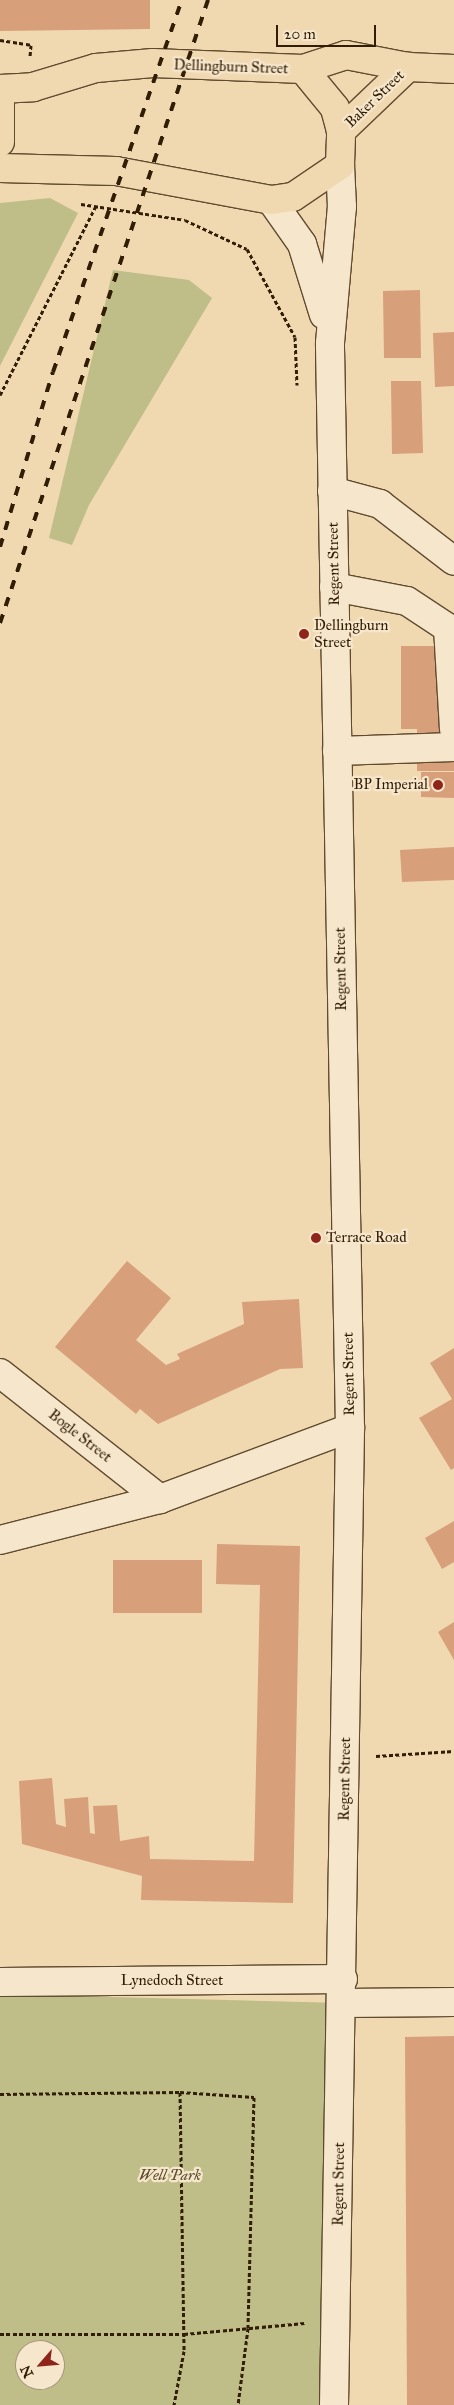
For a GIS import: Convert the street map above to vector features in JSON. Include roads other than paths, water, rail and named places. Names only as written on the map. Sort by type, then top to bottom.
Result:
[{"type":"main road","name":"Baker Street","points":[[303,70],[346,55],[408,67],[454,69]]},
{"type":"main road","name":"Dellingburn Street","points":[[0,89],[27,88],[96,68],[153,63],[303,70],[335,108],[341,131],[340,165]]},
{"type":"main road","name":"Baker Street","points":[[341,131],[408,67]]},
{"type":"main road","points":[[0,100],[0,142]]},
{"type":"main road","points":[[0,168],[116,171],[271,200],[293,197],[315,186],[340,165]]},
{"type":"street","name":"Regent Street","points":[[334,2405],[343,1991],[350,1428],[330,343],[342,207],[340,165]]},
{"type":"street","name":"Regent Street","points":[[271,200],[309,260],[330,343]]},
{"type":"street","points":[[332,492],[380,504],[454,561]]},
{"type":"street","points":[[334,587],[408,601],[448,628],[454,729]]},
{"type":"street","points":[[337,751],[454,747]]},
{"type":"street","name":"Bogle Street","points":[[0,1373],[160,1499]]},
{"type":"street","points":[[0,1540],[160,1499],[350,1428]]},
{"type":"street","name":"Lynedoch Street","points":[[0,1982],[343,1991],[454,2002]]},
{"type":"railway","points":[[0,547],[53,372],[182,0]]},
{"type":"railway","points":[[0,623],[208,0]]},
{"type":"place","name":"Dellingburn Street","points":[[304,634]]},
{"type":"place","name":"BP Imperial","points":[[438,785]]},
{"type":"place","name":"Terrace Road","points":[[316,1238]]},
{"type":"park label","name":"Well Park","points":[[170,2176]]}]
